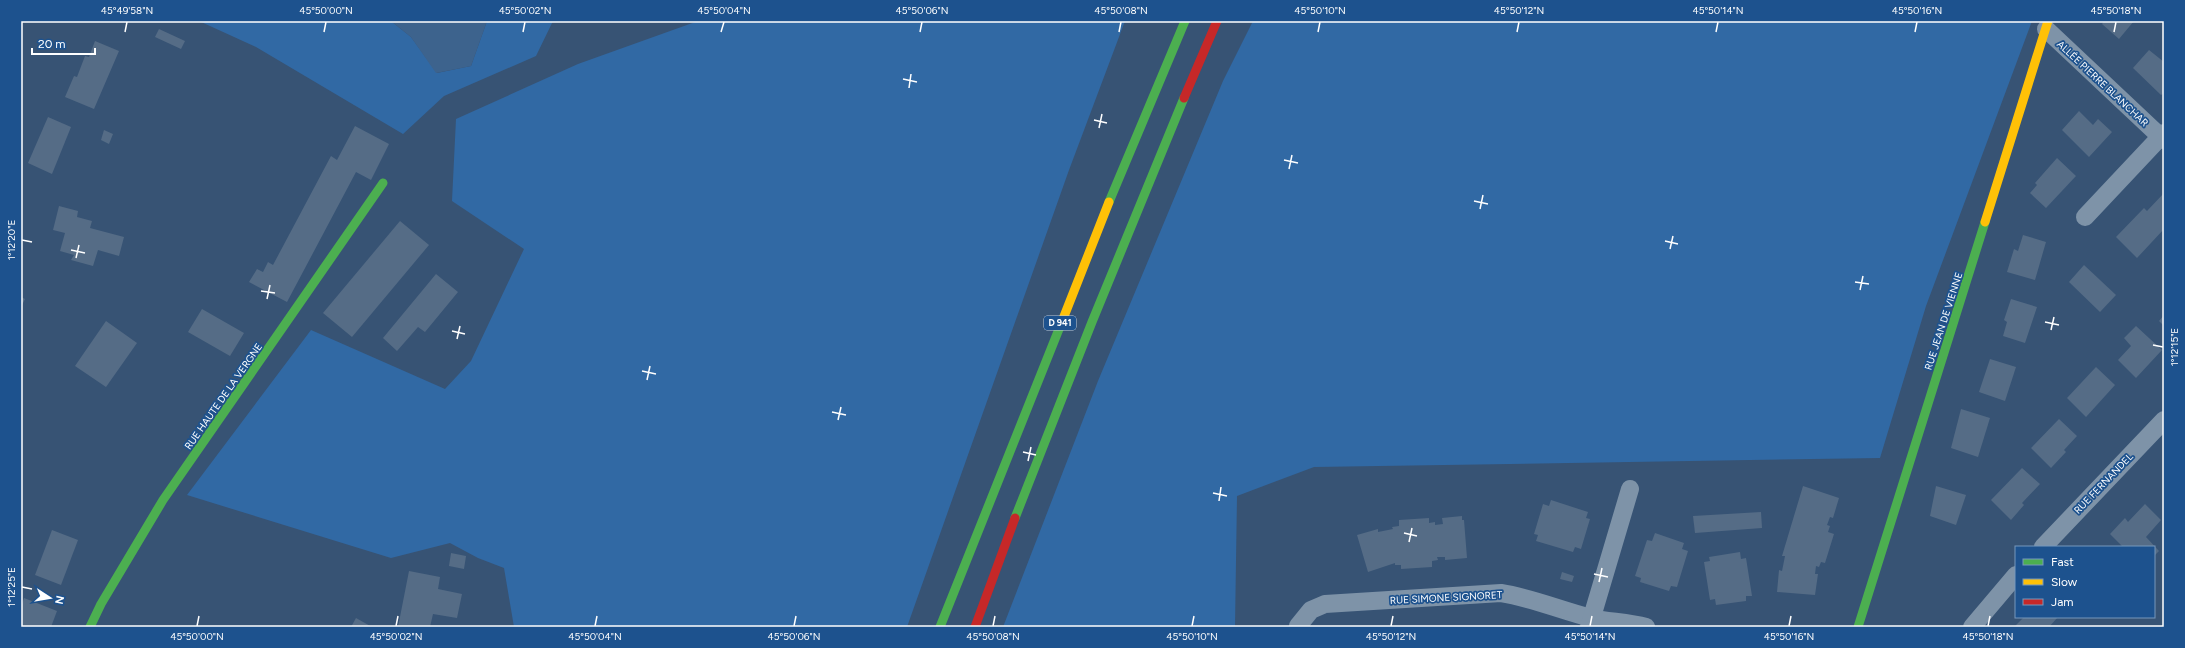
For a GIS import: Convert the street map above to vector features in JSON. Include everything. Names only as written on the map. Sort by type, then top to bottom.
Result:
[{"type":"main road","name":"D 941","points":[[940,627],[1125,162],[1185,21]]},
{"type":"main road","name":"D 941","points":[[975,627],[1066,388],[1156,166],[1217,21]]},
{"type":"main road","name":"RUE JEAN DE VIENNE","points":[[1858,627],[2047,25]]},
{"type":"main road","name":"RUE HAUTE DE LA VERGNE","points":[[90,627],[101,604],[163,500],[383,183]]},
{"type":"street","name":"ALLÉE PIERRE BLANCHAR","points":[[2047,25],[2163,136],[2085,217]]},
{"type":"street","name":"RUE FERNANDEL","points":[[2044,546],[2164,420]]},
{"type":"street","points":[[1591,622],[1630,490]]},
{"type":"street","points":[[1972,627],[2015,576]]},
{"type":"street","name":"RUE SIMONE SIGNORET","points":[[1298,626],[1311,610],[1325,604],[1501,593],[1522,596],[1591,622],[1646,627]]},
{"type":"shaded area","points":[[199,21],[391,21],[411,37],[437,73],[471,66],[487,21],[553,21],[536,56],[444,96],[403,134],[256,47]]},
{"type":"shaded area","points":[[391,21],[487,21],[471,66],[436,73],[411,37]]},
{"type":"shaded area","points":[[698,21],[1125,21],[1069,170],[907,627],[514,627],[504,568],[478,558],[450,543],[391,558],[187,495],[311,330],[445,389],[471,361],[524,249],[452,201],[456,119],[578,64]]},
{"type":"shaded area","points":[[1253,21],[2032,21],[1926,306],[1880,458],[1314,467],[1237,496],[1236,627],[1003,627],[1098,381],[1223,81]]},
{"type":"building","points":[[2104,21],[2134,21],[2119,39],[2102,24]]},
{"type":"building","points":[[159,29],[185,41],[181,49],[155,37]]},
{"type":"building","points":[[95,41],[119,51],[94,109],[65,97],[74,76],[77,77],[85,56],[89,57]]},
{"type":"building","points":[[2149,50],[2164,62],[2164,93],[2161,95],[2133,68]]},
{"type":"building","points":[[2079,111],[2093,125],[2098,119],[2112,132],[2089,157],[2062,130]]},
{"type":"building","points":[[48,117],[71,127],[52,174],[28,163]]},
{"type":"building","points":[[355,126],[389,144],[371,180],[356,172],[287,302],[249,282],[257,269],[263,272],[268,262],[273,265],[331,156],[337,160]]},
{"type":"building","points":[[104,130],[113,134],[109,144],[101,140]]},
{"type":"building","points":[[2057,158],[2076,176],[2046,208],[2030,193],[2037,185],[2035,183]]},
{"type":"building","points":[[2164,193],[2164,229],[2137,258],[2116,237],[2144,208],[2147,211]]},
{"type":"building","points":[[59,206],[78,211],[77,217],[92,221],[90,228],[124,237],[119,256],[98,250],[93,266],[71,260],[74,255],[60,251],[65,233],[53,230]]},
{"type":"building","points":[[400,221],[429,245],[352,337],[323,313]]},
{"type":"building","points":[[2023,235],[2046,242],[2035,280],[2007,272],[2014,249],[2018,251]]},
{"type":"building","points":[[2084,265],[2116,295],[2100,312],[2069,282]]},
{"type":"building","points":[[436,274],[458,292],[425,332],[418,327],[397,351],[383,338]]},
{"type":"building","points":[[21,297],[25,299],[21,307]]},
{"type":"building","points":[[2011,299],[2037,307],[2025,343],[2003,336],[2007,322],[2004,320]]},
{"type":"building","points":[[202,309],[244,333],[230,356],[188,332]]},
{"type":"building","points":[[2164,315],[2164,326],[2159,321]]},
{"type":"building","points":[[106,321],[137,343],[106,387],[75,366]]},
{"type":"building","points":[[2136,326],[2162,350],[2136,378],[2118,360],[2131,346],[2124,338]]},
{"type":"building","points":[[1990,359],[2016,367],[2005,401],[1979,392]]},
{"type":"building","points":[[2096,367],[2115,385],[2086,417],[2067,398]]},
{"type":"building","points":[[1961,409],[1990,418],[1978,457],[1951,448]]},
{"type":"building","points":[[2059,419],[2077,436],[2064,450],[2066,452],[2051,468],[2031,448]]},
{"type":"building","points":[[2022,468],[2040,484],[2022,503],[2024,505],[2011,520],[1991,500]]},
{"type":"building","points":[[1803,486],[1839,498],[1833,518],[1830,517],[1827,525],[1830,526],[1828,532],[1834,534],[1825,563],[1821,562],[1819,567],[1816,566],[1815,574],[1818,574],[1815,595],[1777,592],[1779,570],[1782,571],[1785,556],[1782,556]]},
{"type":"building","points":[[1936,486],[1966,495],[1956,525],[1930,516]]},
{"type":"building","points":[[1551,500],[1588,512],[1586,518],[1590,519],[1581,549],[1575,547],[1573,552],[1536,541],[1538,535],[1534,534],[1543,504],[1549,506]]},
{"type":"building","points":[[2145,504],[2161,520],[2146,537],[2154,546],[2122,546],[2110,534],[2125,518],[2128,522]]},
{"type":"building","points":[[1761,512],[1762,528],[1695,533],[1693,516]]},
{"type":"building","points":[[1462,516],[1462,520],[1464,520],[1467,558],[1445,560],[1445,557],[1437,557],[1438,560],[1432,561],[1432,567],[1401,569],[1401,565],[1395,565],[1395,563],[1368,572],[1357,535],[1378,529],[1378,532],[1393,529],[1392,527],[1399,526],[1399,520],[1429,518],[1429,523],[1435,522],[1435,525],[1443,524],[1442,518]]},
{"type":"building","points":[[52,530],[78,540],[61,585],[35,575]]},
{"type":"building","points":[[1655,533],[1684,543],[1682,549],[1688,551],[1677,587],[1671,586],[1669,591],[1640,582],[1641,578],[1635,576],[1647,540],[1652,541]]},
{"type":"building","points":[[2155,547],[2159,551],[2155,555]]},
{"type":"building","points":[[1740,552],[1741,559],[1746,558],[1752,596],[1746,596],[1746,601],[1716,605],[1715,599],[1710,600],[1704,562],[1710,561],[1709,557]]},
{"type":"building","points":[[451,553],[466,556],[464,569],[449,566]]},
{"type":"building","points":[[409,571],[440,577],[438,589],[462,594],[457,618],[433,614],[430,627],[398,627]]},
{"type":"building","points":[[1562,572],[1574,576],[1572,582],[1560,579]]},
{"type":"building","points":[[24,598],[57,611],[51,627],[21,627],[21,607]]},
{"type":"building","points":[[356,618],[372,627],[351,627]]},
{"type":"building","points":[[2023,618],[2057,618],[2049,627],[2014,627]]},
{"type":"traffic: fast","points":[[1109,202],[1185,21]]},
{"type":"traffic: fast","points":[[1015,518],[1092,322],[1184,98]]},
{"type":"traffic: fast","points":[[90,627],[101,604],[163,500],[383,183]]},
{"type":"traffic: fast","points":[[1858,627],[1985,222]]},
{"type":"traffic: fast","points":[[940,627],[1063,319]]},
{"type":"traffic: slow","points":[[1985,222],[2048,21]]},
{"type":"traffic: slow","points":[[1063,319],[1109,202]]},
{"type":"traffic: jam","points":[[1184,98],[1217,21]]},
{"type":"traffic: jam","points":[[975,627],[1015,518]]}]
